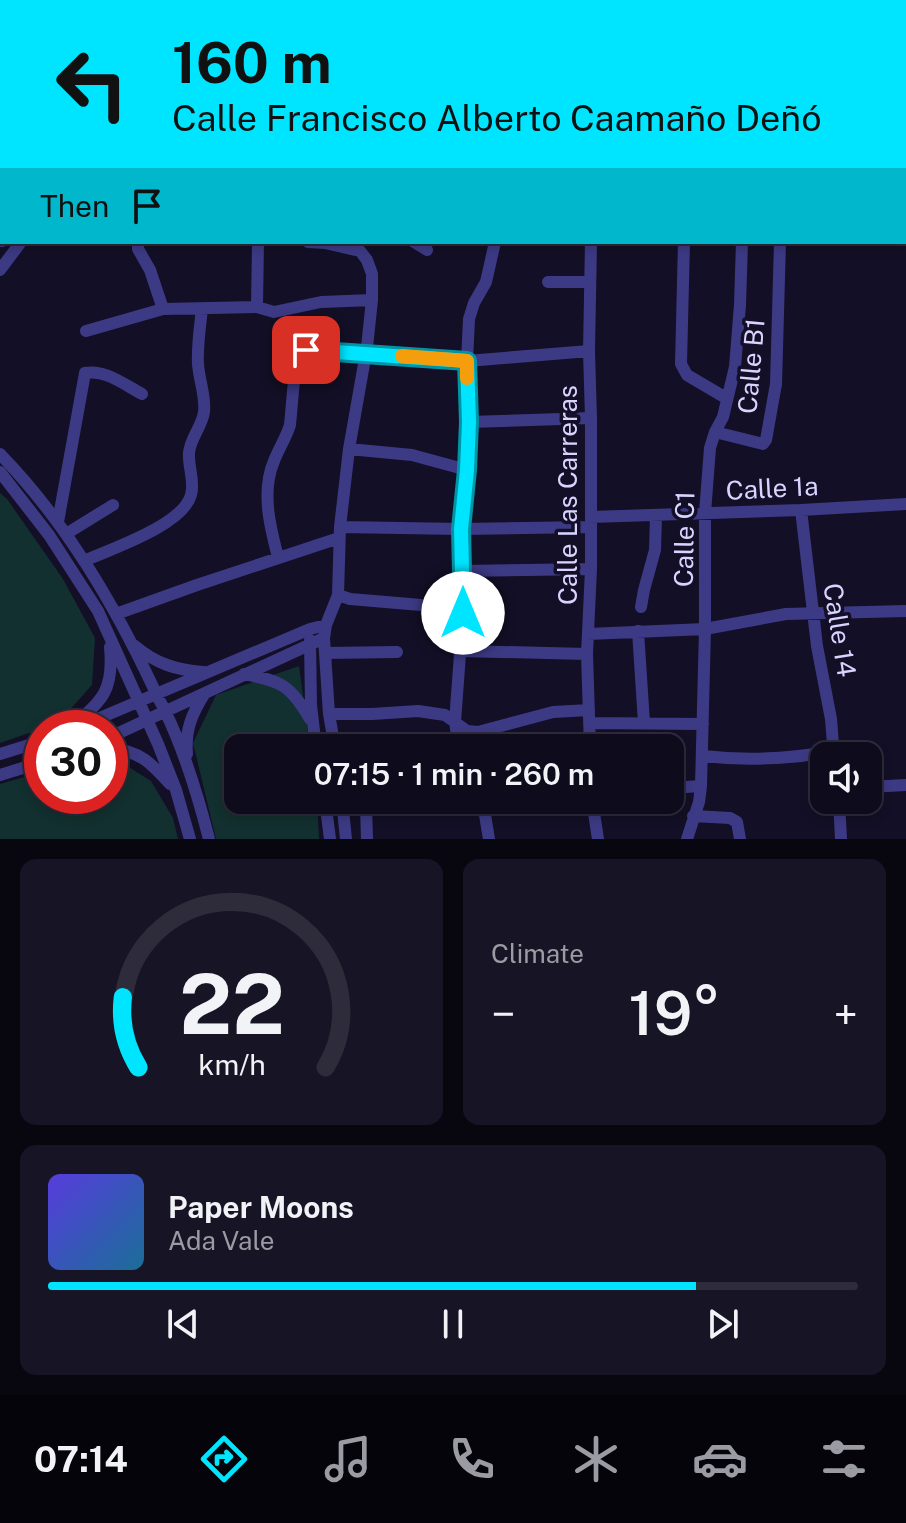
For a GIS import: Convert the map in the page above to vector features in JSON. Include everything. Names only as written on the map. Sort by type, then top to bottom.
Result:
[{"type":"street","points":[[138,244],[163,309]]},
{"type":"street","points":[[257,307],[258,244]]},
{"type":"street","points":[[329,244],[360,251],[372,274],[366,354],[349,449],[339,532],[338,595],[325,631],[333,734]]},
{"type":"street","points":[[417,244],[427,250]]},
{"type":"street","points":[[457,734],[455,722],[463,613],[461,529],[469,422],[469,319],[486,282],[495,244]]},
{"type":"street","name":"Calle Las Carreras","points":[[590,734],[587,654],[591,569],[591,244]]},
{"type":"street","points":[[684,244],[681,364],[687,375],[726,398]]},
{"type":"street","name":"Calle C1","points":[[687,839],[699,802],[703,756],[705,513],[710,448],[723,417],[735,367],[742,244]]},
{"type":"street","name":"Calle B1","points":[[715,432],[756,443],[763,444],[766,440],[776,384],[780,244]]},
{"type":"street","points":[[0,270],[18,246]]},
{"type":"street","points":[[548,282],[590,282]]},
{"type":"street","points":[[86,331],[163,309],[257,307],[274,312],[321,302],[372,300]]},
{"type":"street","points":[[84,561],[169,521],[188,502],[192,493],[190,447],[204,412],[198,362],[202,309]]},
{"type":"street","points":[[278,557],[270,525],[268,484],[273,463],[290,425],[299,352],[467,361],[589,351]]},
{"type":"street","points":[[58,522],[85,373],[109,376],[142,394]]},
{"type":"street","points":[[469,422],[591,418]]},
{"type":"street","points":[[349,449],[412,455],[467,470]]},
{"type":"street","points":[[3,466],[58,522],[116,614],[165,711],[189,769],[209,839]]},
{"type":"street","points":[[3,466],[98,611],[158,744],[190,839]]},
{"type":"street","name":"Calle 1a","points":[[116,614],[278,557],[339,532],[461,529],[656,515],[906,504]]},
{"type":"street","points":[[66,534],[113,505]]},
{"type":"street","name":"Calle 14","points":[[801,510],[817,646],[833,742]]},
{"type":"street","points":[[641,607],[655,550],[656,515]]},
{"type":"street","points":[[463,571],[591,569]]},
{"type":"street","points":[[338,595],[350,599],[421,605]]},
{"type":"street","points":[[588,634],[705,629],[786,614],[906,611]]},
{"type":"street","points":[[119,710],[310,629],[325,631]]},
{"type":"street","points":[[310,629],[314,734]]},
{"type":"street","points":[[128,728],[309,645],[325,631]]},
{"type":"street","points":[[638,631],[644,723]]},
{"type":"street","points":[[91,710],[106,691],[112,664],[109,636]]},
{"type":"street","points":[[133,645],[162,664],[206,672]]},
{"type":"street","points":[[461,651],[587,654]]},
{"type":"street","points":[[325,653],[397,652]]},
{"type":"street","points":[[244,674],[283,684],[299,700],[313,724]]},
{"type":"street","points":[[189,769],[186,736],[194,710],[206,692]]},
{"type":"street","points":[[329,714],[418,711],[445,715],[467,731],[478,732],[553,712],[644,723],[703,724]]},
{"type":"street","points":[[0,754],[24,747]]},
{"type":"street","points":[[128,751],[150,762],[176,790]]},
{"type":"street","points":[[703,756],[759,759],[810,755]]},
{"type":"street","points":[[0,775],[24,768]]},
{"type":"street","points":[[882,786],[906,785]]},
{"type":"street","points":[[684,787],[701,786]]},
{"type":"street","points":[[327,814],[330,839]]},
{"type":"street","points":[[343,814],[346,839]]},
{"type":"street","points":[[365,814],[367,839]]},
{"type":"street","points":[[485,814],[489,839]]},
{"type":"street","points":[[594,814],[598,839]]},
{"type":"street","points":[[840,814],[841,839]]},
{"type":"street","points":[[693,816],[730,818],[737,822],[740,839]]},
{"type":"green space","points":[[0,493],[63,579],[95,638],[92,685],[70,710],[24,710],[24,735],[0,743]]},
{"type":"green space","points":[[299,666],[308,734],[224,734],[224,814],[318,814],[319,839],[216,839],[193,743],[216,695]]},
{"type":"green space","points":[[128,767],[151,781],[173,818],[178,839],[0,839],[0,784],[24,777],[24,814],[128,814]]},
{"type":"slow traffic","points":[[402,356],[467,361],[467,378]]},
{"type":"route","points":[[306,350],[467,361],[469,422],[461,529],[463,613]]}]
